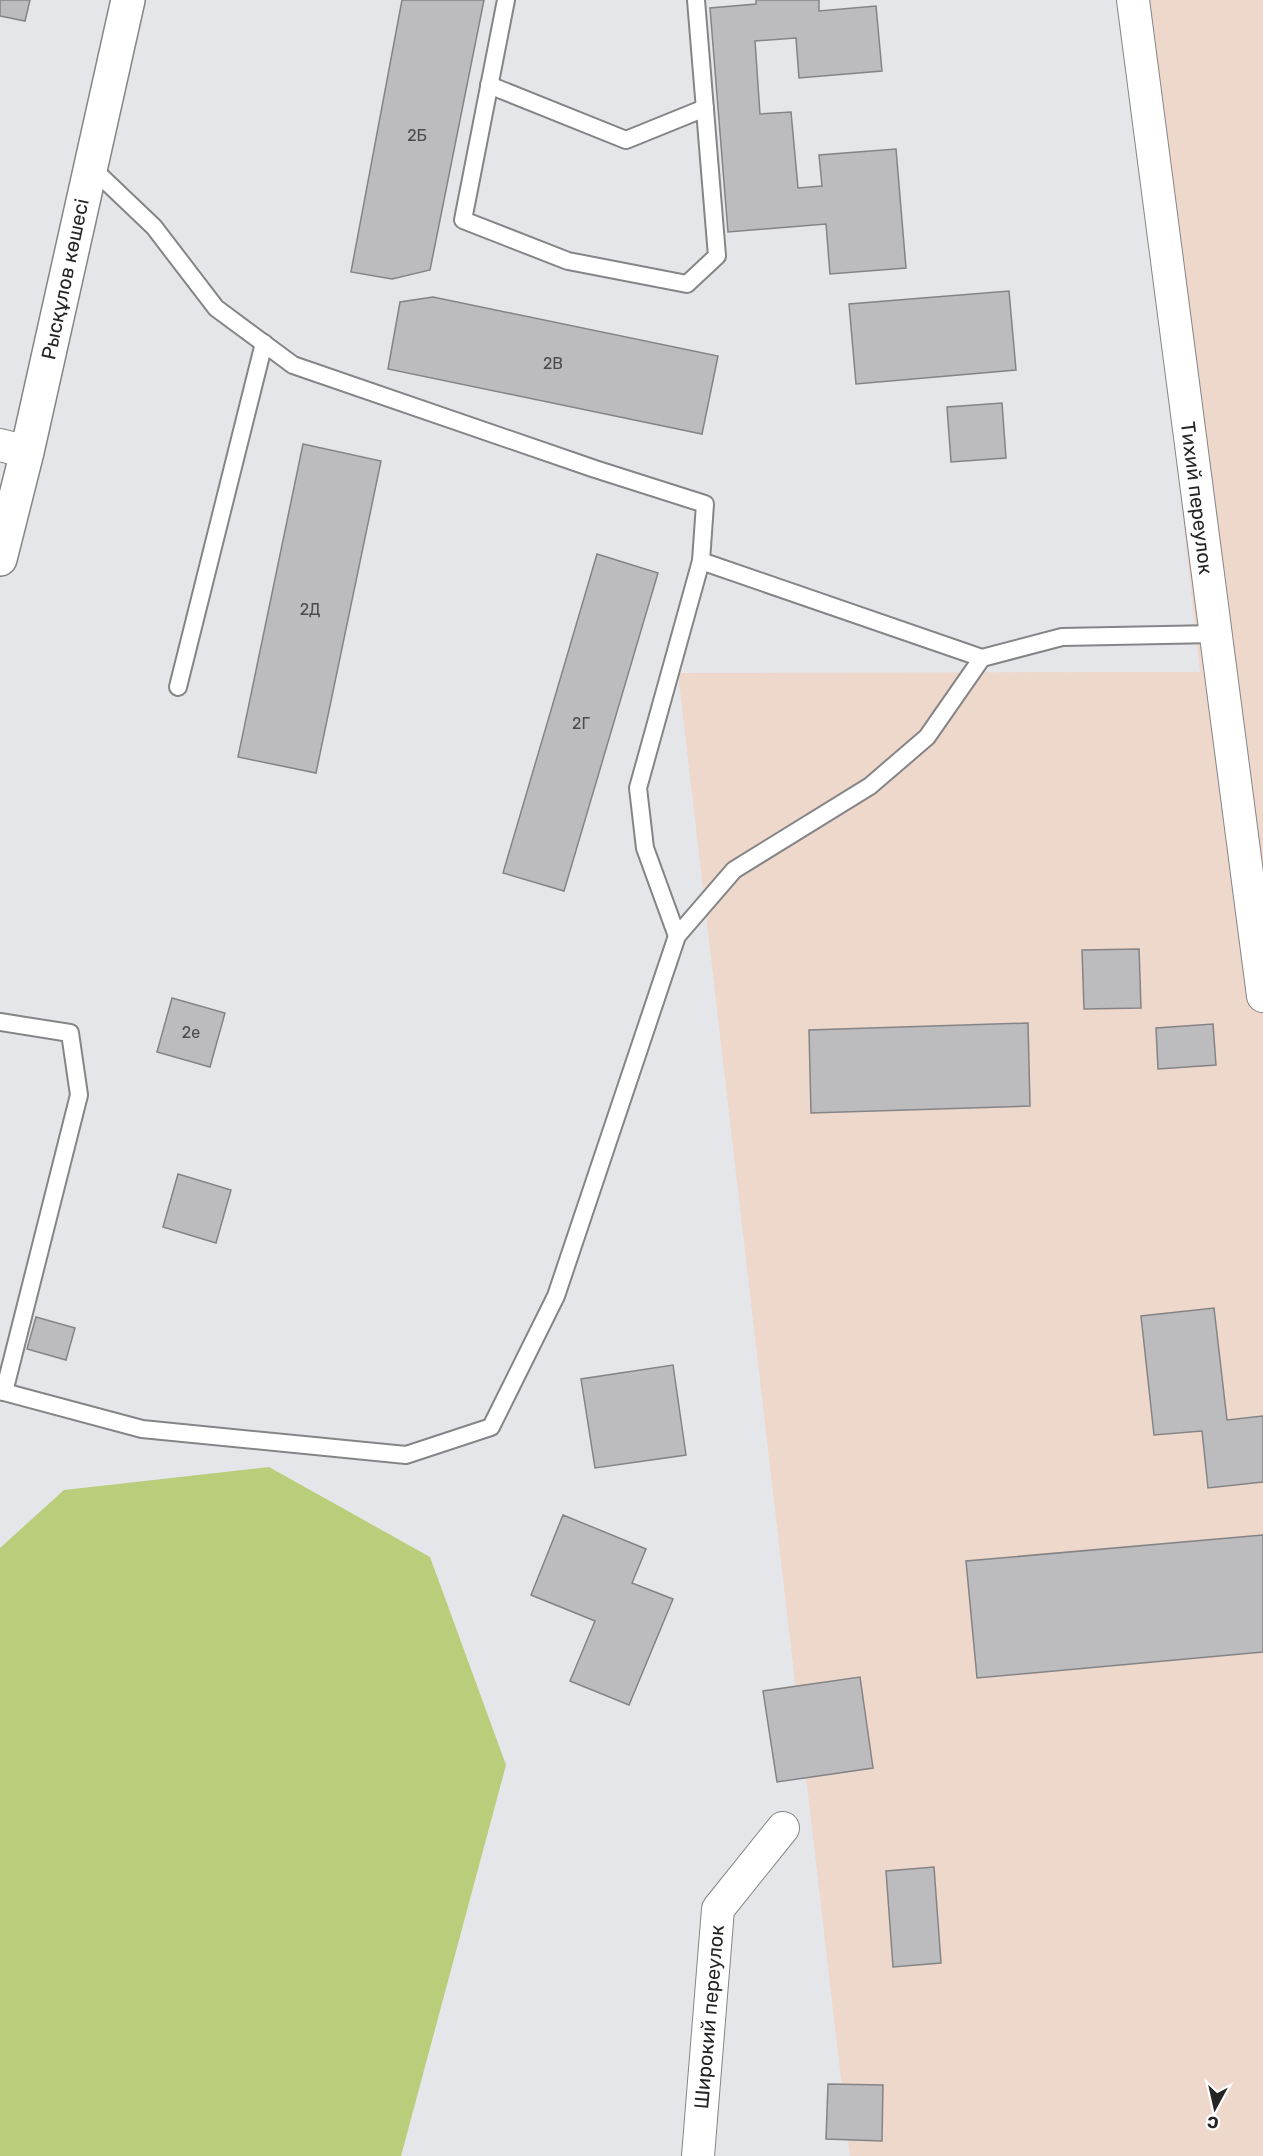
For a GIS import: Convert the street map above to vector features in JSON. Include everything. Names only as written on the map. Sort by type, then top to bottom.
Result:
[{"type":"street","name":"Рысқұлов көшесі","points":[[0,559],[13,449],[90,166],[128,0]]},
{"type":"street","name":"Тихий переулок","points":[[1133,0],[1263,996]]},
{"type":"street","name":"Широкий переулок","points":[[698,2156],[718,1909],[783,1828]]},
{"type":"lane","points":[[506,0],[463,220],[568,261],[687,284],[717,256],[696,0]]},
{"type":"lane","points":[[489,85],[626,140],[705,108]]},
{"type":"lane","points":[[90,166],[154,227],[216,308],[293,365],[595,469],[705,504],[701,561],[639,788],[645,848],[677,936]]},
{"type":"lane","points":[[178,687],[264,343]]},
{"type":"lane","points":[[701,561],[982,658],[1062,637],[1215,634]]},
{"type":"lane","points":[[0,1022],[70,1033],[79,1095],[2,1391],[142,1429],[406,1455],[491,1428],[556,1296],[677,936],[734,870],[870,786],[927,737],[982,658]]},
{"type":"shaded area","points":[[1126,0],[1263,0],[1263,2156],[850,2156],[678,673],[1200,672]]},
{"type":"green space","points":[[269,1467],[430,1557],[506,1765],[401,2156],[0,2156],[0,1548],[64,1490]]},
{"type":"building","points":[[0,0],[30,0],[25,21],[0,16]]},
{"type":"building","points":[[402,0],[484,0],[430,270],[392,279],[351,272]]},
{"type":"building","points":[[756,0],[819,0],[819,11],[876,6],[882,71],[799,78],[796,38],[755,41],[760,114],[791,112],[798,188],[822,186],[819,155],[896,149],[906,268],[830,274],[826,224],[728,232],[710,8],[756,4]]},
{"type":"building","points":[[1009,291],[1016,370],[856,384],[849,304]]},
{"type":"building","points":[[433,297],[718,356],[702,434],[388,369],[400,302]]},
{"type":"building","points":[[1002,403],[1006,458],[951,462],[947,407]]},
{"type":"building","points":[[303,444],[381,461],[316,773],[238,757]]},
{"type":"building","points":[[597,554],[658,573],[564,891],[503,873]]},
{"type":"building","points":[[1139,949],[1141,1008],[1084,1009],[1082,950]]},
{"type":"building","points":[[172,998],[225,1013],[210,1067],[157,1052]]},
{"type":"building","points":[[1028,1023],[1030,1106],[811,1113],[809,1030]]},
{"type":"building","points":[[1213,1024],[1216,1065],[1158,1069],[1156,1028]]},
{"type":"building","points":[[178,1174],[231,1190],[216,1243],[163,1227]]},
{"type":"building","points":[[1214,1308],[1227,1420],[1263,1416],[1263,1482],[1208,1488],[1202,1431],[1154,1435],[1141,1316]]},
{"type":"building","points":[[36,1317],[75,1328],[66,1360],[27,1349]]},
{"type":"building","points":[[673,1365],[686,1455],[595,1468],[581,1379]]},
{"type":"building","points":[[563,1515],[646,1549],[632,1583],[673,1599],[629,1705],[570,1681],[595,1621],[531,1595]]},
{"type":"building","points":[[1263,1535],[1263,1652],[977,1678],[966,1561]]},
{"type":"building","points":[[860,1677],[873,1768],[777,1782],[763,1691]]},
{"type":"building","points":[[934,1867],[941,1963],[893,1967],[886,1871]]},
{"type":"building","points":[[828,2084],[883,2085],[882,2141],[826,2139]]}]
